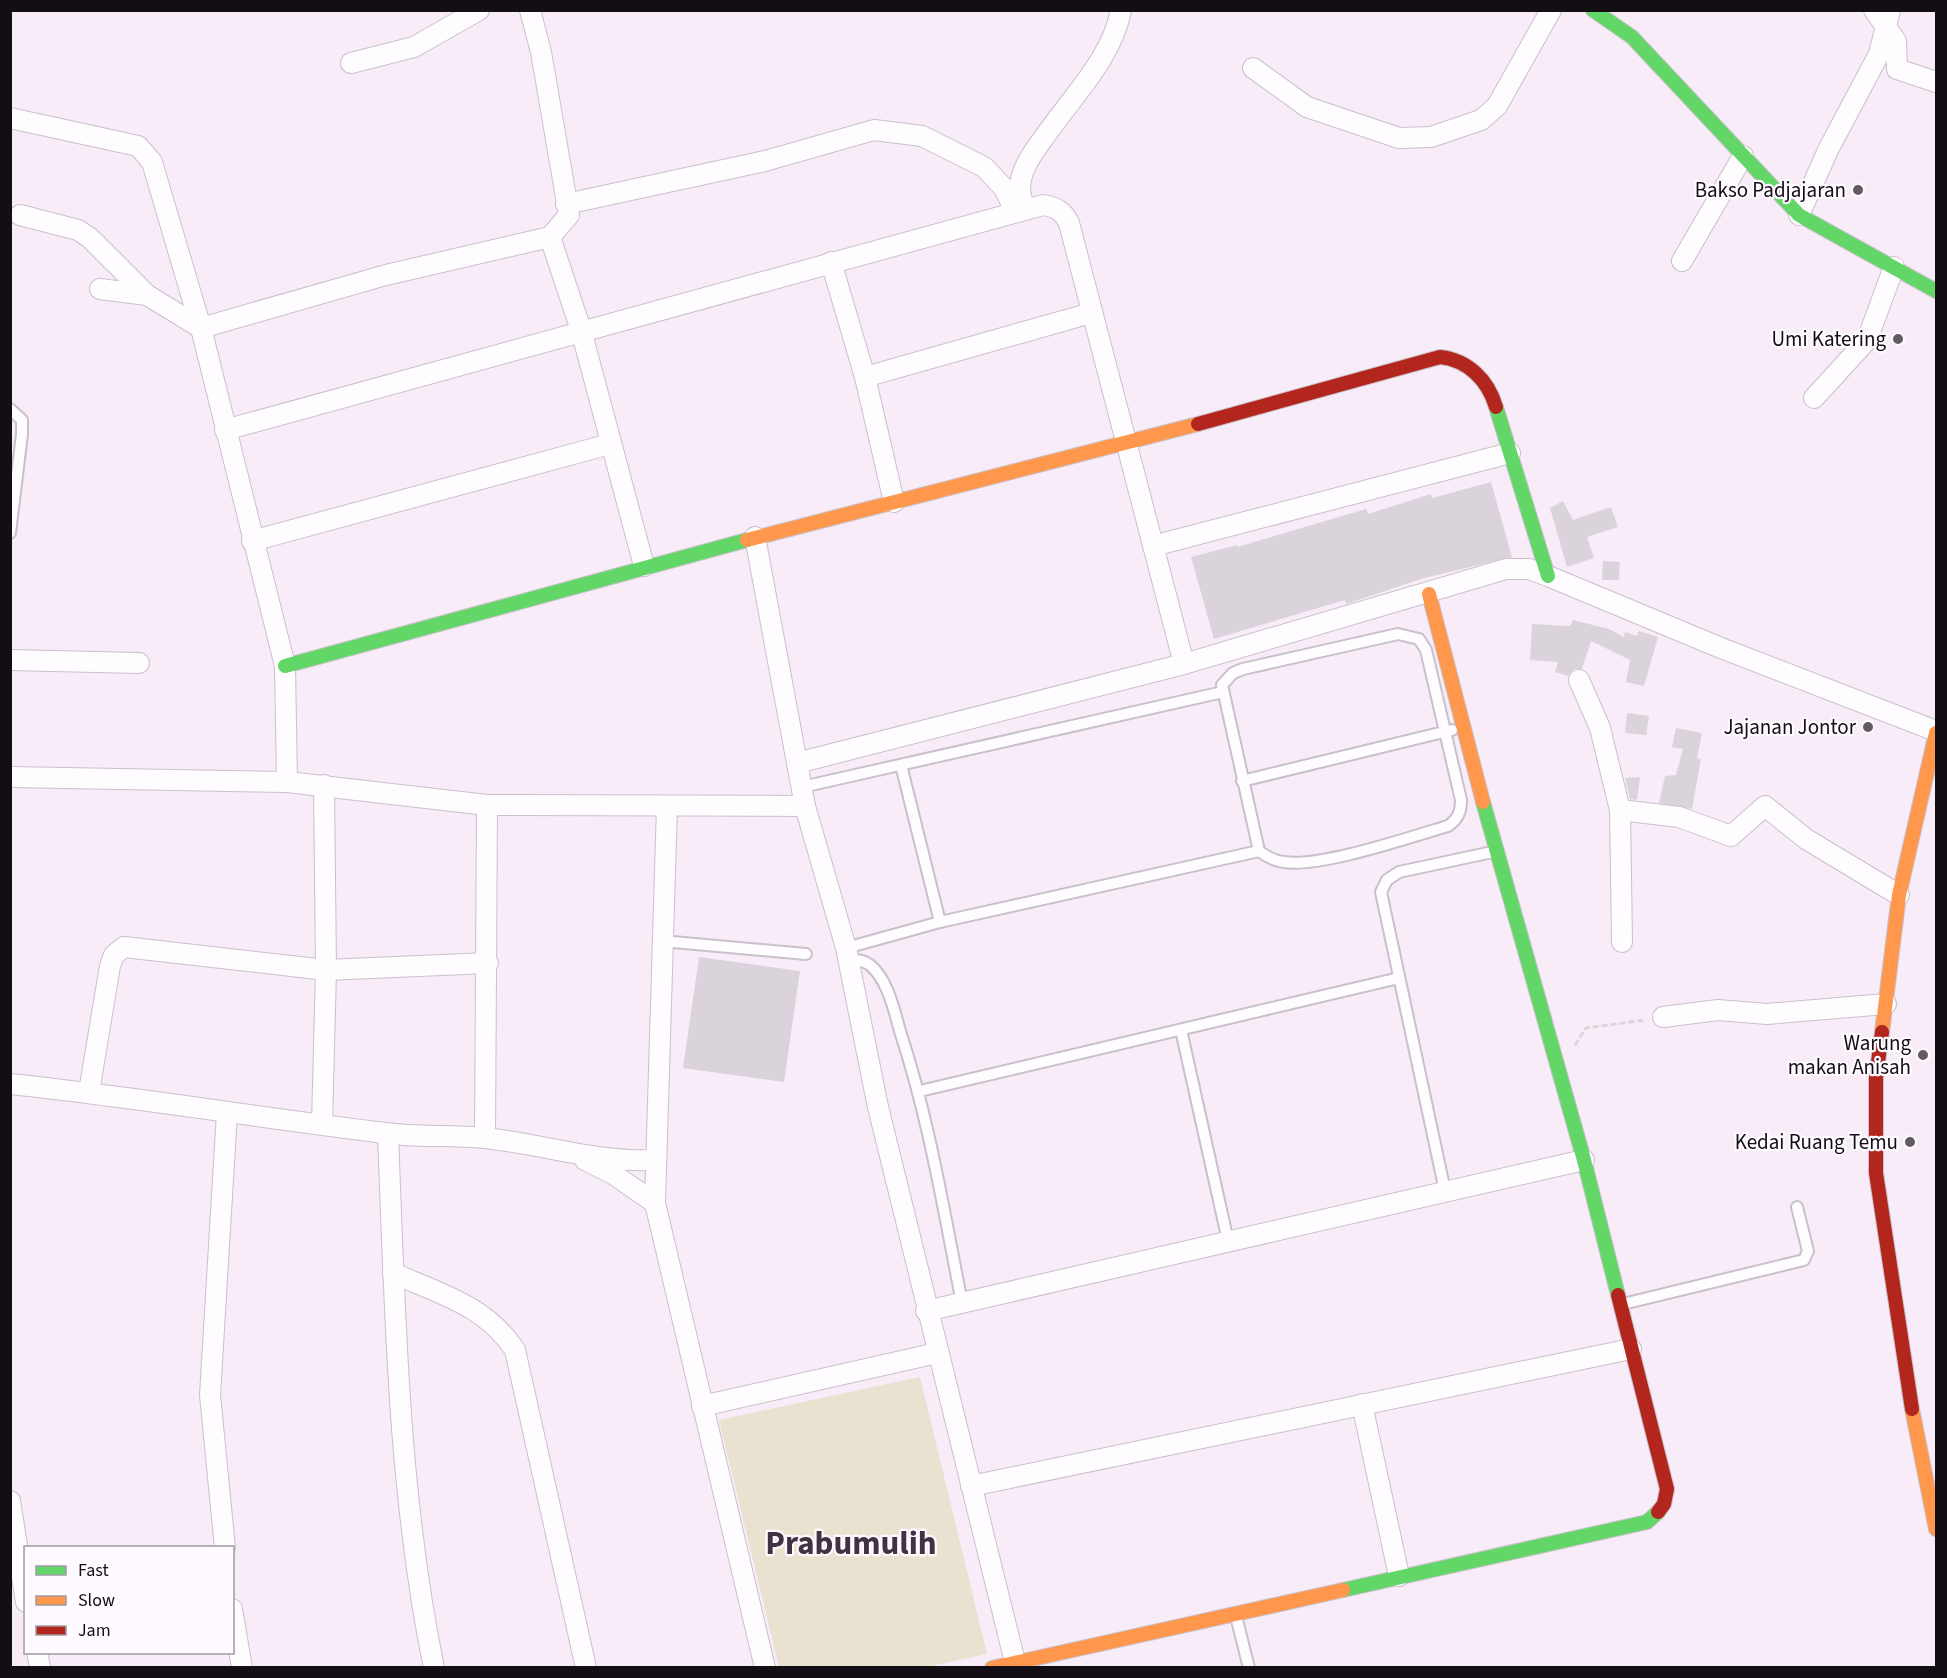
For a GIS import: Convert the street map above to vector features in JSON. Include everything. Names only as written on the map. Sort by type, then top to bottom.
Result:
[{"type":"street","points":[[351,63],[414,47],[479,10]]},
{"type":"street","points":[[20,215],[78,230],[90,237],[147,295],[201,328],[386,275],[550,237],[568,214],[542,52],[530,10]]},
{"type":"street","points":[[1020,211],[1022,173],[1034,151],[1102,58],[1119,22],[1121,10]]},
{"type":"street","points":[[1253,68],[1307,107],[1399,138],[1431,137],[1480,120],[1497,106],[1551,10]]},
{"type":"street","points":[[1593,10],[1632,37],[1799,215],[1936,291]]},
{"type":"street","points":[[1874,10],[1888,18],[1896,41],[1897,69],[1936,82]]},
{"type":"street","points":[[1799,215],[1829,148],[1879,54],[1888,18]]},
{"type":"street","points":[[10,118],[138,146],[152,162],[159,178],[201,328],[252,541],[285,666],[287,782]]},
{"type":"street","points":[[566,204],[765,161],[874,130],[922,135],[984,167],[1003,187],[1020,211]]},
{"type":"street","points":[[1682,261],[1743,156]]},
{"type":"street","points":[[225,430],[831,262],[1043,205],[1054,206],[1066,217],[1128,444],[1184,664]]},
{"type":"street","points":[[550,237],[581,330],[644,566]]},
{"type":"street","points":[[831,262],[865,377],[894,502]]},
{"type":"street","points":[[1814,398],[1867,340],[1894,267]]},
{"type":"street","points":[[100,289],[147,295]]},
{"type":"street","points":[[865,377],[1091,313]]},
{"type":"street","points":[[285,666],[644,566],[1128,444],[1440,357],[1452,357],[1464,362],[1479,374],[1493,396],[1548,576]]},
{"type":"street","points":[[252,541],[610,444]]},
{"type":"street","points":[[1153,546],[1510,453]]},
{"type":"street","points":[[755,537],[803,796],[847,953],[878,1107],[926,1311],[1015,1662]]},
{"type":"street","points":[[797,763],[1184,664],[1428,594],[1506,569],[1529,569],[1548,576],[1720,648],[1936,732],[1899,895],[1876,1078],[1876,1173],[1914,1421],[1936,1529]]},
{"type":"street","points":[[992,1668],[1647,1522],[1659,1513],[1666,1501],[1667,1489],[1584,1160],[1462,727],[1428,594]]},
{"type":"street","points":[[10,660],[139,663]]},
{"type":"street","points":[[1579,680],[1600,728],[1620,810],[1623,862],[1622,942]]},
{"type":"street","points":[[10,777],[287,782],[487,805],[666,806],[803,796]]},
{"type":"street","points":[[322,1124],[326,970],[324,785]]},
{"type":"street","points":[[485,1138],[488,963],[487,805]]},
{"type":"street","points":[[666,806],[654,1203],[765,1668]]},
{"type":"street","points":[[1620,810],[1678,817],[1731,836],[1765,807],[1806,839],[1899,895]]},
{"type":"street","points":[[89,1092],[110,966],[119,949],[131,946],[326,970],[488,963]]},
{"type":"street","points":[[1663,1017],[1718,1010],[1767,1014],[1886,1004]]},
{"type":"street","points":[[10,1084],[89,1092],[388,1134],[485,1138],[626,1160],[656,1160]]},
{"type":"street","points":[[225,1546],[210,1395],[226,1113]]},
{"type":"street","points":[[388,1134],[393,1272],[409,1501],[421,1603],[434,1668]]},
{"type":"street","points":[[572,1153],[614,1174],[654,1203]]},
{"type":"street","points":[[926,1311],[1584,1160]]},
{"type":"street","points":[[393,1272],[483,1313],[502,1330],[515,1350],[586,1668]]},
{"type":"street","points":[[971,1486],[1631,1350]]},
{"type":"street","points":[[702,1406],[937,1353]]},
{"type":"street","points":[[1362,1404],[1399,1576]]},
{"type":"street","points":[[10,1501],[24,1589]]},
{"type":"street","points":[[234,1621],[242,1668]]},
{"type":"lane","points":[[10,409],[22,420],[22,434],[10,533]]},
{"type":"lane","points":[[1398,634],[1409,634],[1419,639],[1426,650],[1446,731],[1461,810],[1455,821],[1448,826],[1387,844],[1300,863],[1272,860],[1259,851],[1223,692],[1226,679],[1243,669],[1398,634]]},
{"type":"lane","points":[[803,796],[901,765],[1223,692]]},
{"type":"lane","points":[[1242,781],[1462,727]]},
{"type":"lane","points":[[901,765],[940,922]]},
{"type":"lane","points":[[847,953],[940,922],[1259,851]]},
{"type":"lane","points":[[1445,1191],[1381,892],[1387,880],[1399,872],[1497,851]]},
{"type":"lane","points":[[662,941],[806,954]]},
{"type":"lane","points":[[847,953],[863,961],[880,978],[891,1001],[920,1092],[962,1303]]},
{"type":"lane","points":[[920,1092],[1399,978]]},
{"type":"lane","points":[[1181,1030],[1228,1241]]},
{"type":"lane","points":[[1620,1304],[1806,1259],[1807,1248],[1797,1207]]},
{"type":"lane","points":[[1236,1613],[1249,1668]]},
{"type":"path","points":[[1572,1052],[1586,1028],[1663,1017]]},
{"type":"shaded area","points":[[920,1377],[987,1654],[926,1667],[779,1667],[719,1420]]},
{"type":"building","points":[[1491,482],[1512,557],[1424,578],[1346,604],[1345,600],[1214,639],[1191,557],[1237,545],[1237,547],[1366,509],[1368,514],[1431,494],[1432,498]]},
{"type":"building","points":[[1563,501],[1573,520],[1611,507],[1618,527],[1587,537],[1594,558],[1567,567],[1550,508]]},
{"type":"building","points":[[1603,561],[1620,562],[1619,580],[1602,580]]},
{"type":"building","points":[[1573,620],[1609,629],[1624,637],[1625,632],[1637,636],[1639,631],[1658,637],[1644,686],[1626,682],[1630,660],[1591,641],[1582,669],[1574,669],[1568,676],[1555,672],[1558,662],[1530,660],[1532,624],[1570,626]]},
{"type":"building","points":[[1627,713],[1649,716],[1646,735],[1625,733]]},
{"type":"building","points":[[1676,728],[1702,733],[1697,758],[1701,759],[1692,809],[1659,803],[1665,776],[1676,775],[1683,749],[1672,747]]},
{"type":"building","points":[[1640,777],[1637,800],[1630,799],[1625,778]]},
{"type":"building","points":[[699,957],[800,971],[784,1082],[683,1068]]},
{"type":"traffic: fast","points":[[1593,10],[1632,37],[1799,215],[1936,291]]},
{"type":"traffic: fast","points":[[1496,407],[1548,576]]},
{"type":"traffic: fast","points":[[285,666],[747,540]]},
{"type":"traffic: fast","points":[[1483,802],[1584,1160],[1618,1295]]},
{"type":"traffic: fast","points":[[1343,1590],[1647,1522],[1658,1512]]},
{"type":"traffic: slow","points":[[747,540],[1198,424]]},
{"type":"traffic: slow","points":[[1429,594],[1483,802]]},
{"type":"traffic: slow","points":[[1882,1032],[1899,895],[1936,733]]},
{"type":"traffic: slow","points":[[1912,1409],[1936,1529]]},
{"type":"traffic: slow","points":[[992,1668],[1343,1590]]},
{"type":"traffic: jam","points":[[1198,424],[1440,357],[1459,362],[1476,373],[1488,388],[1496,407]]},
{"type":"traffic: jam","points":[[1882,1032],[1876,1078],[1876,1173],[1912,1409]]},
{"type":"traffic: jam","points":[[1618,1295],[1667,1489],[1664,1504],[1658,1512]]},
{"type":"place","name":"Bakso Padjajaran","points":[[1858,190]]},
{"type":"place","name":"Umi Katering","points":[[1898,339]]},
{"type":"place","name":"Jajanan Jontor","points":[[1868,727]]},
{"type":"place","name":"Warung makan Anisah","points":[[1923,1055]]},
{"type":"place","name":"Kedai Ruang Temu","points":[[1910,1142]]},
{"type":"district","name":"Prabumulih","points":[[851,1543]]}]
